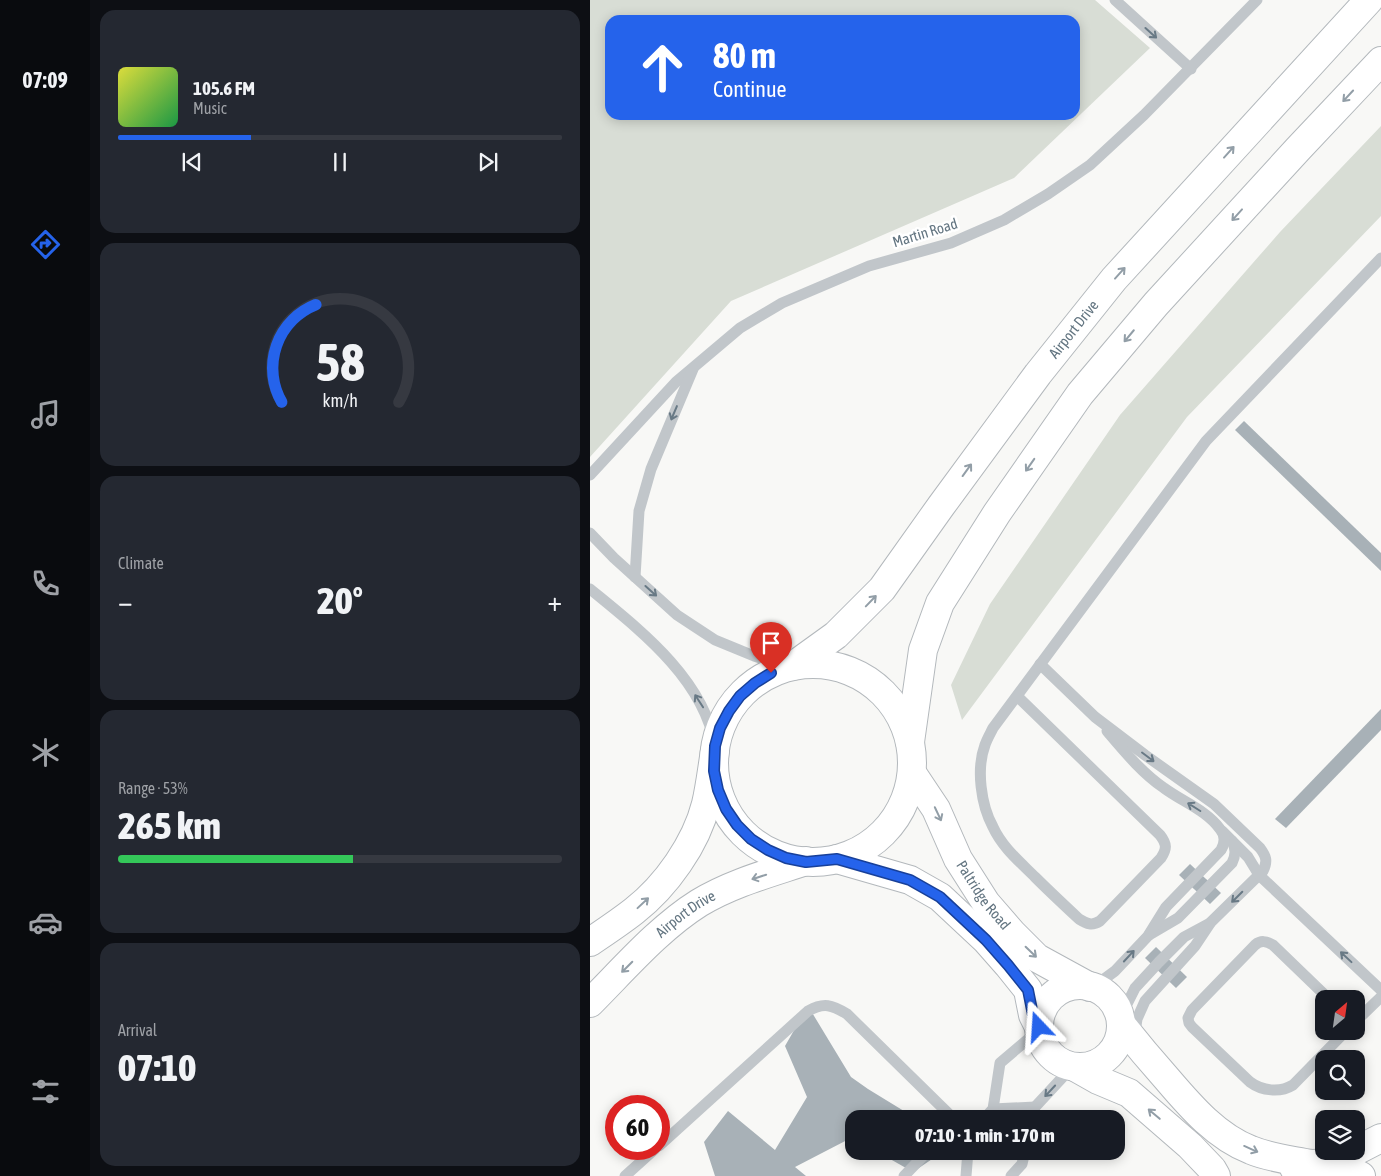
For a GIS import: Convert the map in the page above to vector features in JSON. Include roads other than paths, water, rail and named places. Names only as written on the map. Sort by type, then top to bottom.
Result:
[{"type":"main road","name":"Airport Drive","points":[[791,666],[836,636],[882,590],[1038,374],[1114,279],[1369,0]]},
{"type":"main road","points":[[715,749],[714,771],[718,790],[726,809],[737,825],[751,839],[768,850],[786,858],[806,862],[837,859],[869,845],[882,834],[894,821],[909,790],[912,773],[910,742],[923,650],[940,603],[997,513],[1080,394],[1149,312],[1381,60]]},
{"type":"main road","points":[[590,942],[647,900],[684,854],[695,833],[705,805],[720,728],[740,696],[755,683],[771,673],[791,666],[812,664],[832,666],[850,671],[867,680],[882,692],[895,707],[904,724],[910,742]]},
{"type":"main road","name":"Paltridge Road","points":[[912,773],[936,809],[958,859],[986,903],[1037,958],[1091,987]]},
{"type":"main road","name":"Paltridge Road","points":[[837,859],[910,880],[940,897],[986,940],[1028,990],[1033,1015],[1039,1028]]},
{"type":"main road","name":"Airport Drive","points":[[590,1003],[667,927],[699,903],[739,883],[806,862]]},
{"type":"main road","points":[[1078,985],[1091,987],[1101,991],[1118,1010],[1120,1034],[1116,1045],[1109,1055],[1099,1062],[1088,1066],[1064,1064],[1054,1058],[1046,1049],[1039,1028],[1041,1014],[1046,1003],[1065,988],[1078,985]]},
{"type":"main road","points":[[1120,1021],[1190,1106],[1225,1136],[1249,1150],[1267,1156],[1312,1164],[1329,1164],[1345,1168],[1361,1176]]},
{"type":"main road","points":[[1074,1066],[1098,1080],[1129,1093],[1190,1146],[1212,1169],[1216,1176]]},
{"type":"main road","points":[[1279,1176],[1297,1167],[1346,1156],[1381,1138]]},
{"type":"lane","points":[[1115,0],[1191,69]]},
{"type":"lane","name":"Martin Road","points":[[590,475],[676,382],[740,328],[782,303],[869,266],[950,243],[1004,220],[1048,194],[1090,165],[1191,69],[1257,0]]},
{"type":"lane","points":[[1017,696],[1160,835],[1166,846],[1161,858],[1096,924],[1090,925],[1079,919],[1013,855],[993,828],[983,798],[981,782],[984,747],[993,728],[1206,440],[1381,258]]},
{"type":"lane","points":[[635,577],[639,511],[651,469],[693,368]]},
{"type":"lane","points":[[590,533],[614,558],[677,615],[715,640],[754,656],[791,666]]},
{"type":"lane","points":[[590,589],[662,653],[688,684],[704,708],[713,731],[715,749]]},
{"type":"lane","points":[[1040,664],[1095,717],[1125,752],[1157,783],[1204,814],[1248,857],[1259,874],[1381,990]]},
{"type":"lane","points":[[1095,717],[1222,811],[1264,853],[1266,859],[1266,865],[1259,874],[1211,922],[1195,946],[1145,1001],[1137,1019],[1135,1033],[1142,1050]]},
{"type":"lane","points":[[1091,987],[1114,972],[1148,936],[1166,907],[1221,850],[1224,836],[1221,830]]},
{"type":"lane","points":[[1148,936],[1178,918],[1232,863],[1236,853],[1232,841]]},
{"type":"lane","points":[[1120,1021],[1135,988],[1184,937],[1211,922]]},
{"type":"lane","points":[[1320,990],[1273,945],[1264,941],[1259,942],[1192,1010],[1188,1018],[1189,1023],[1250,1082],[1264,1089],[1286,1089],[1293,1085],[1337,1040]]},
{"type":"lane","points":[[1365,1012],[1381,997]]},
{"type":"lane","points":[[670,1136],[808,1011],[816,1006],[826,1005],[837,1008],[847,1014],[945,1110]]},
{"type":"lane","points":[[1035,1106],[993,1108],[1000,1064],[1039,1028]]},
{"type":"lane","points":[[1034,1110],[1035,1106],[1074,1066]]},
{"type":"lane","points":[[625,1176],[643,1160]]},
{"type":"lane","points":[[904,1176],[919,1160]]},
{"type":"lane","points":[[966,1176],[967,1160]]},
{"type":"lane","points":[[1017,1176],[1023,1160]]},
{"type":"lane","points":[[1011,1176],[1022,1164]]}]
